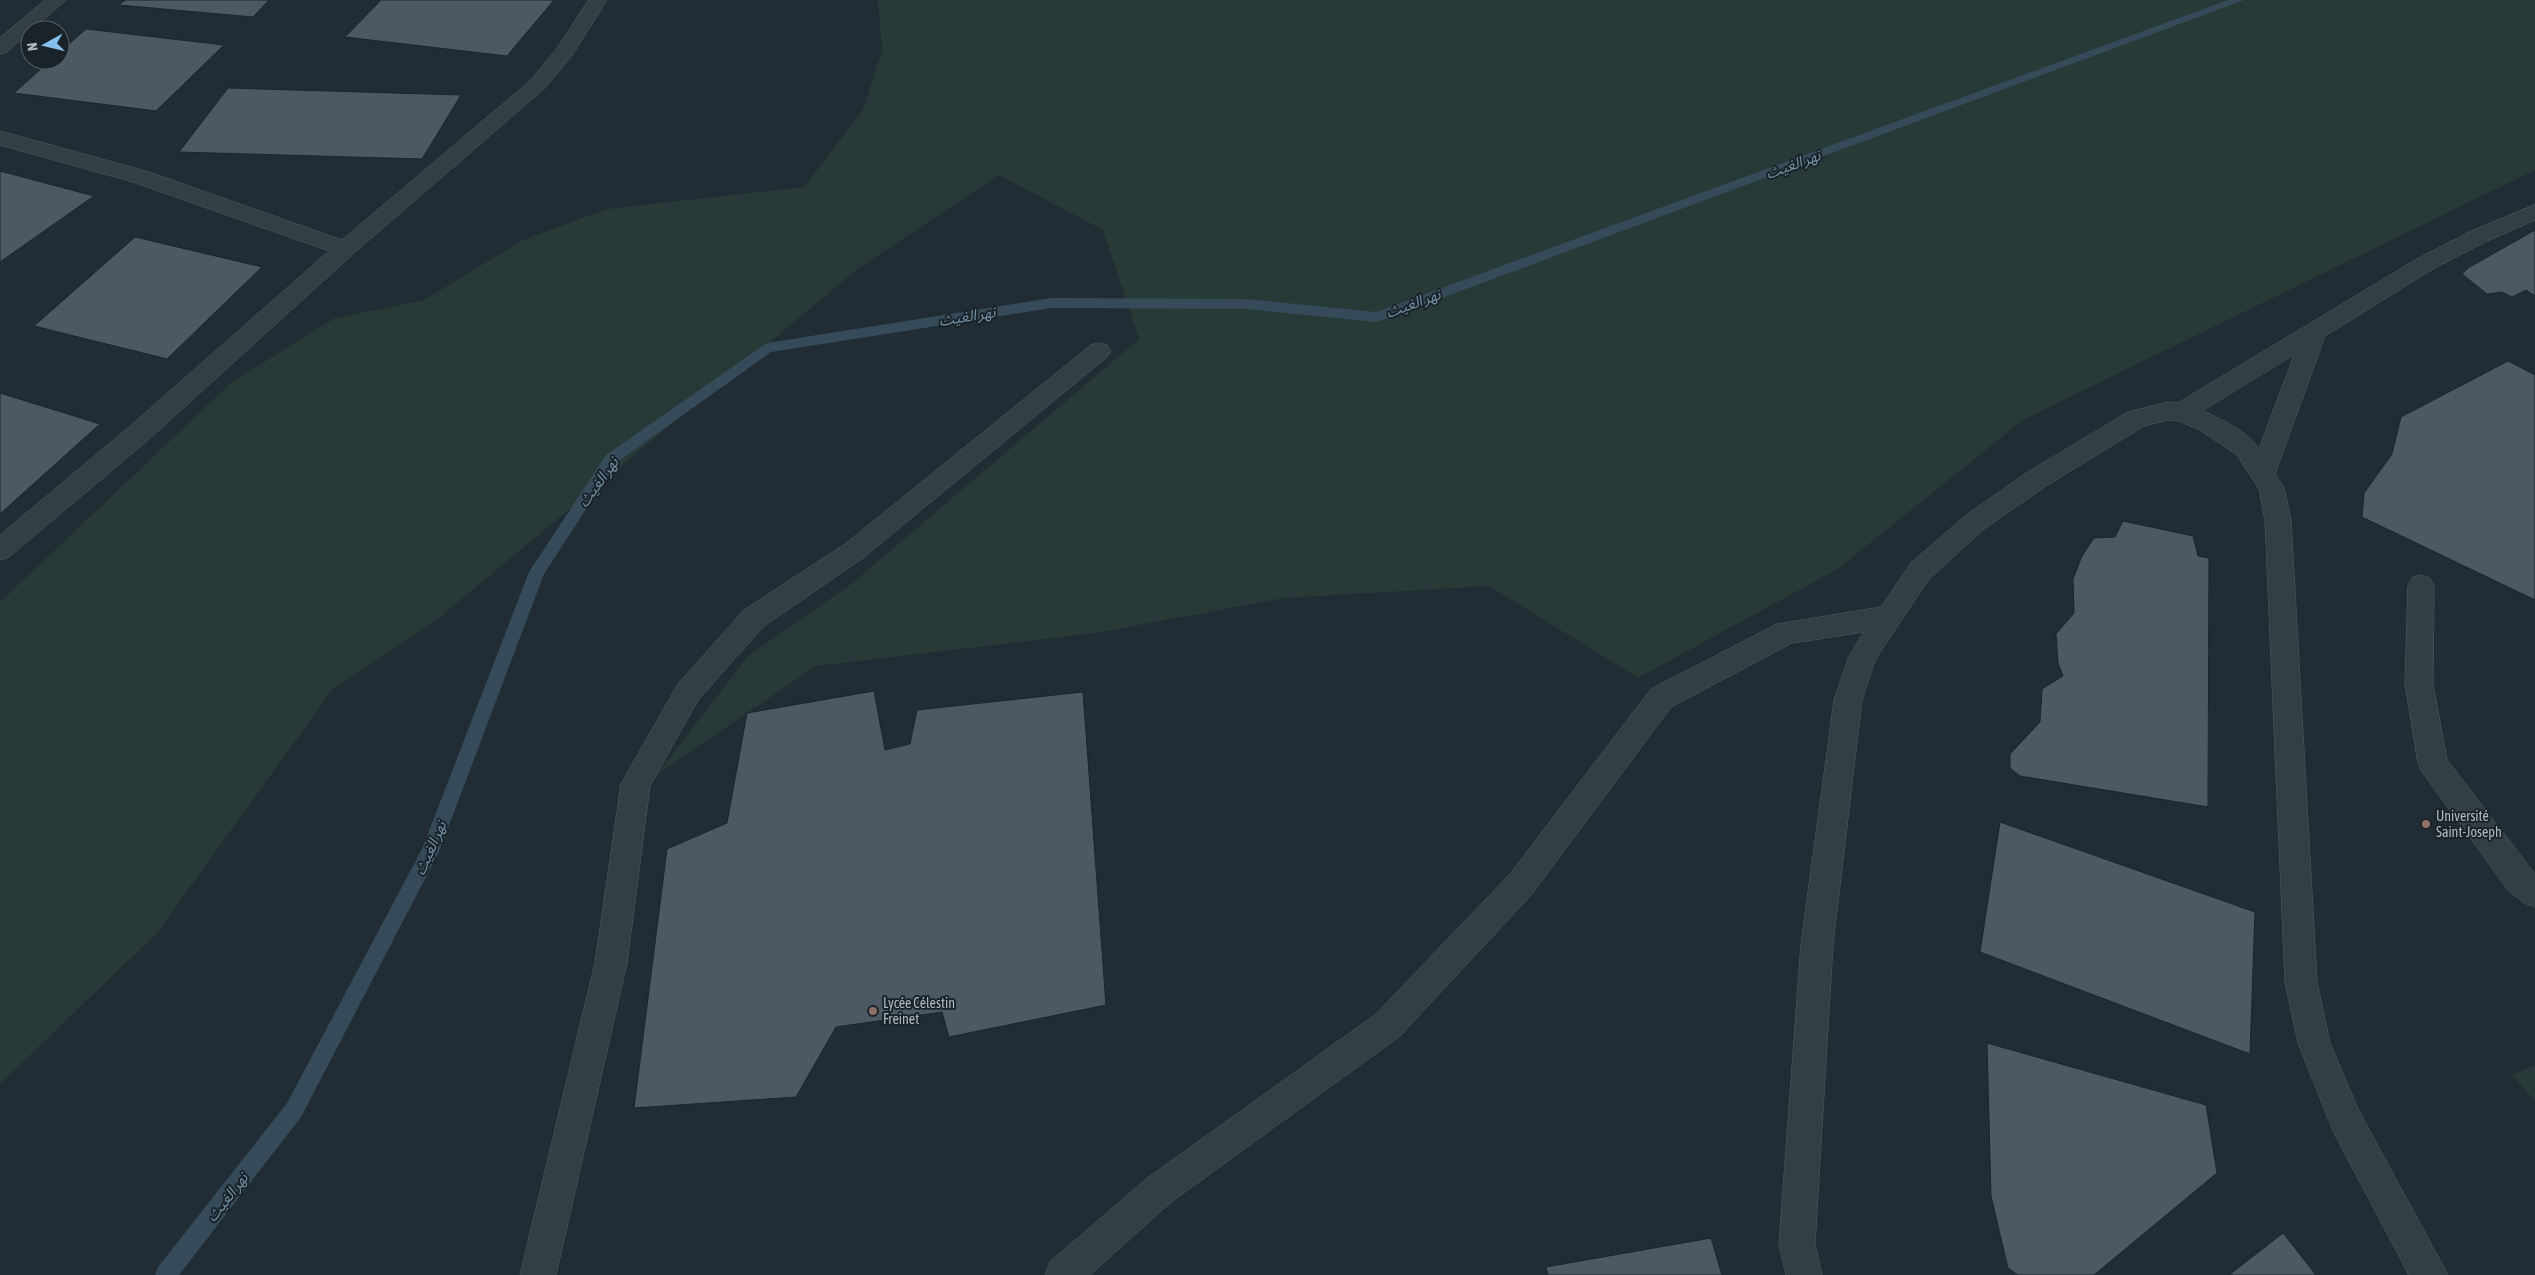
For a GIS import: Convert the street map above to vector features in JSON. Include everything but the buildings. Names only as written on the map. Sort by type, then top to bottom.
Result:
[{"type":"street","points":[[0,48],[57,0]]},
{"type":"street","points":[[0,550],[138,434],[346,249],[538,84],[566,50],[598,0]]},
{"type":"street","points":[[0,138],[141,177],[346,249]]},
{"type":"street","points":[[2182,412],[2423,265],[2477,237],[2535,212]]},
{"type":"street","points":[[2263,473],[2314,333]]},
{"type":"street","points":[[538,1275],[611,962],[636,784],[688,692],[754,618],[854,552],[1099,351]]},
{"type":"street","points":[[1804,1275],[1797,1244],[1818,944],[1848,700],[1863,656],[1920,571],[1975,522],[2030,484],[2137,418],[2168,411],[2182,412],[2209,424],[2246,448],[2271,488],[2278,520],[2301,982],[2314,1043],[2346,1121],[2415,1252],[2430,1275]]},
{"type":"street","points":[[2421,586],[2419,684],[2433,764],[2519,880],[2535,893]]},
{"type":"street","points":[[1063,1275],[1158,1191],[1388,1024],[1521,884],[1661,698],[1787,632],[1889,617]]},
{"type":"green space","points":[[878,0],[2535,0],[2535,170],[2023,420],[1838,569],[1638,678],[1489,586],[1284,598],[1096,633],[816,666],[656,775],[749,655],[850,585],[1139,339],[1103,230],[999,175],[859,268],[439,618],[332,690],[157,933],[0,1084],[0,602],[232,382],[335,318],[424,300],[523,240],[607,209],[804,187],[863,110],[882,50]]},
{"type":"green space","points":[[2535,1065],[2535,1101],[2512,1075]]},
{"type":"waterway","name":"نهر الغيث","points":[[166,1275],[294,1110],[430,852],[537,572],[611,459],[767,348],[1051,303],[1246,304],[1377,317],[2238,0]]},
{"type":"place","name":"Université Saint-Joseph","points":[[2426,824]]},
{"type":"place","name":"Lycée Célestin Freinet","points":[[873,1011]]}]
